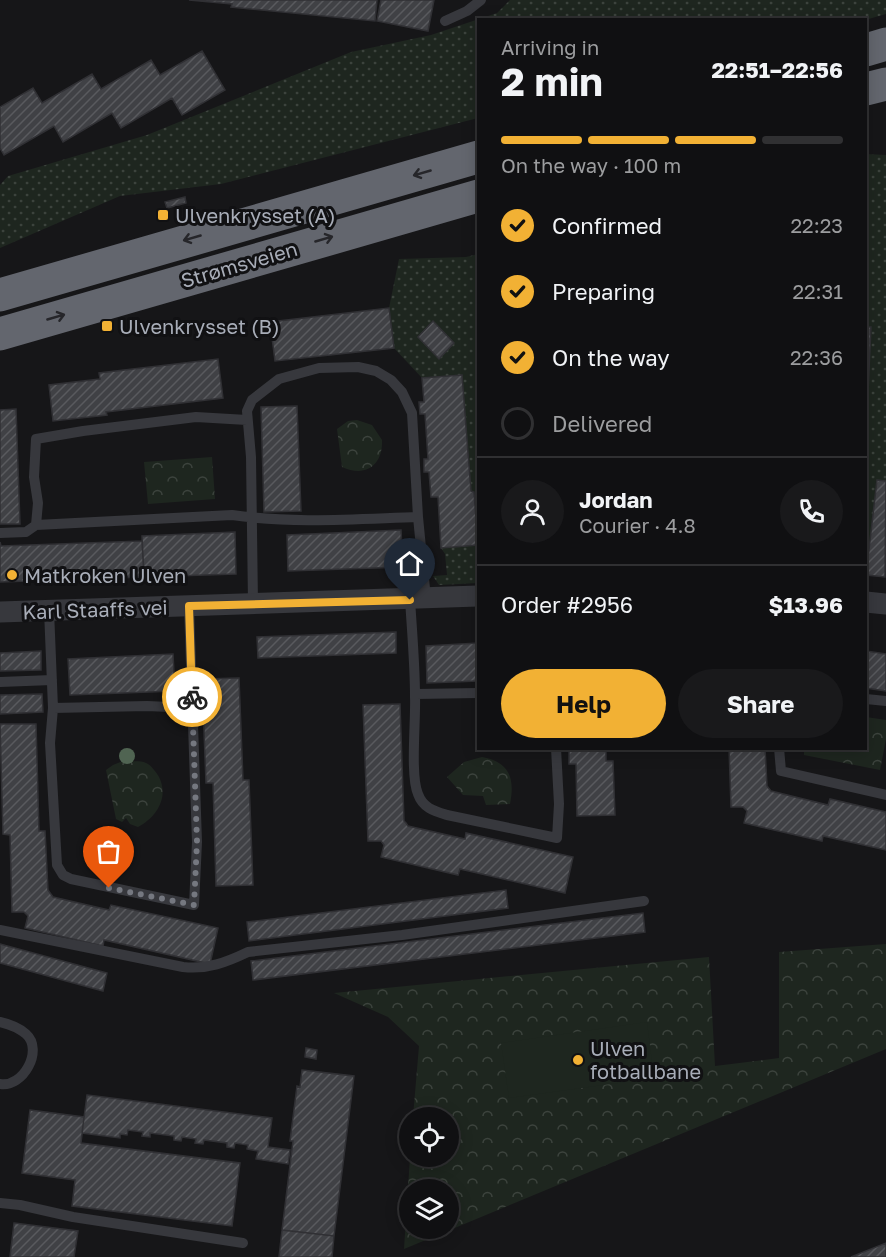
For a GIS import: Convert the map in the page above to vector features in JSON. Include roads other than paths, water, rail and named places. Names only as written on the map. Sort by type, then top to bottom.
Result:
[{"type":"highway","points":[[867,50],[886,44]]},
{"type":"highway","points":[[867,89],[886,84]]},
{"type":"highway","name":"Strømsveien","points":[[0,295],[477,157]]},
{"type":"highway","name":"Strømsveien","points":[[0,334],[477,196]]},
{"type":"street","name":"Karl Staaffs vei","points":[[0,612],[477,596]]},
{"type":"street","points":[[867,602],[886,604]]},
{"type":"lane","points":[[445,21],[481,0]]},
{"type":"lane","points":[[253,603],[251,457],[247,420],[247,411],[252,400],[279,379],[319,368],[358,367],[376,371],[391,380],[402,392],[412,413],[418,517],[415,770],[417,793],[423,804],[431,810],[557,838],[559,804],[556,750]]},
{"type":"lane","points":[[36,525],[38,502],[34,477],[36,439],[83,430],[196,417],[247,420]]},
{"type":"lane","points":[[0,533],[26,532],[36,525],[232,515],[253,519],[314,520],[418,517]]},
{"type":"lane","points":[[50,610],[53,708],[50,743],[57,865],[63,875],[71,879],[194,905],[197,842],[189,606]]},
{"type":"lane","points":[[0,682],[52,680]]},
{"type":"lane","points":[[416,694],[477,693]]},
{"type":"lane","points":[[867,699],[886,701]]},
{"type":"lane","points":[[53,708],[147,706],[192,708]]},
{"type":"lane","points":[[779,750],[782,771],[886,795]]},
{"type":"lane","points":[[0,930],[194,968],[204,968],[229,961],[248,952],[402,935],[644,901]]},
{"type":"lane","points":[[0,1022],[27,1034],[32,1043],[32,1053],[22,1077],[13,1082],[0,1084]]},
{"type":"lane","points":[[0,1203],[243,1244]]},
{"type":"place","name":"Ulvenkrysset (A)","points":[[163,215]]},
{"type":"place","name":"Ulvenkrysset (B)","points":[[107,326]]},
{"type":"place","name":"Matkroken Ulven","points":[[12,575]]},
{"type":"place","name":"Ulven fotballbane","points":[[578,1060]]}]
